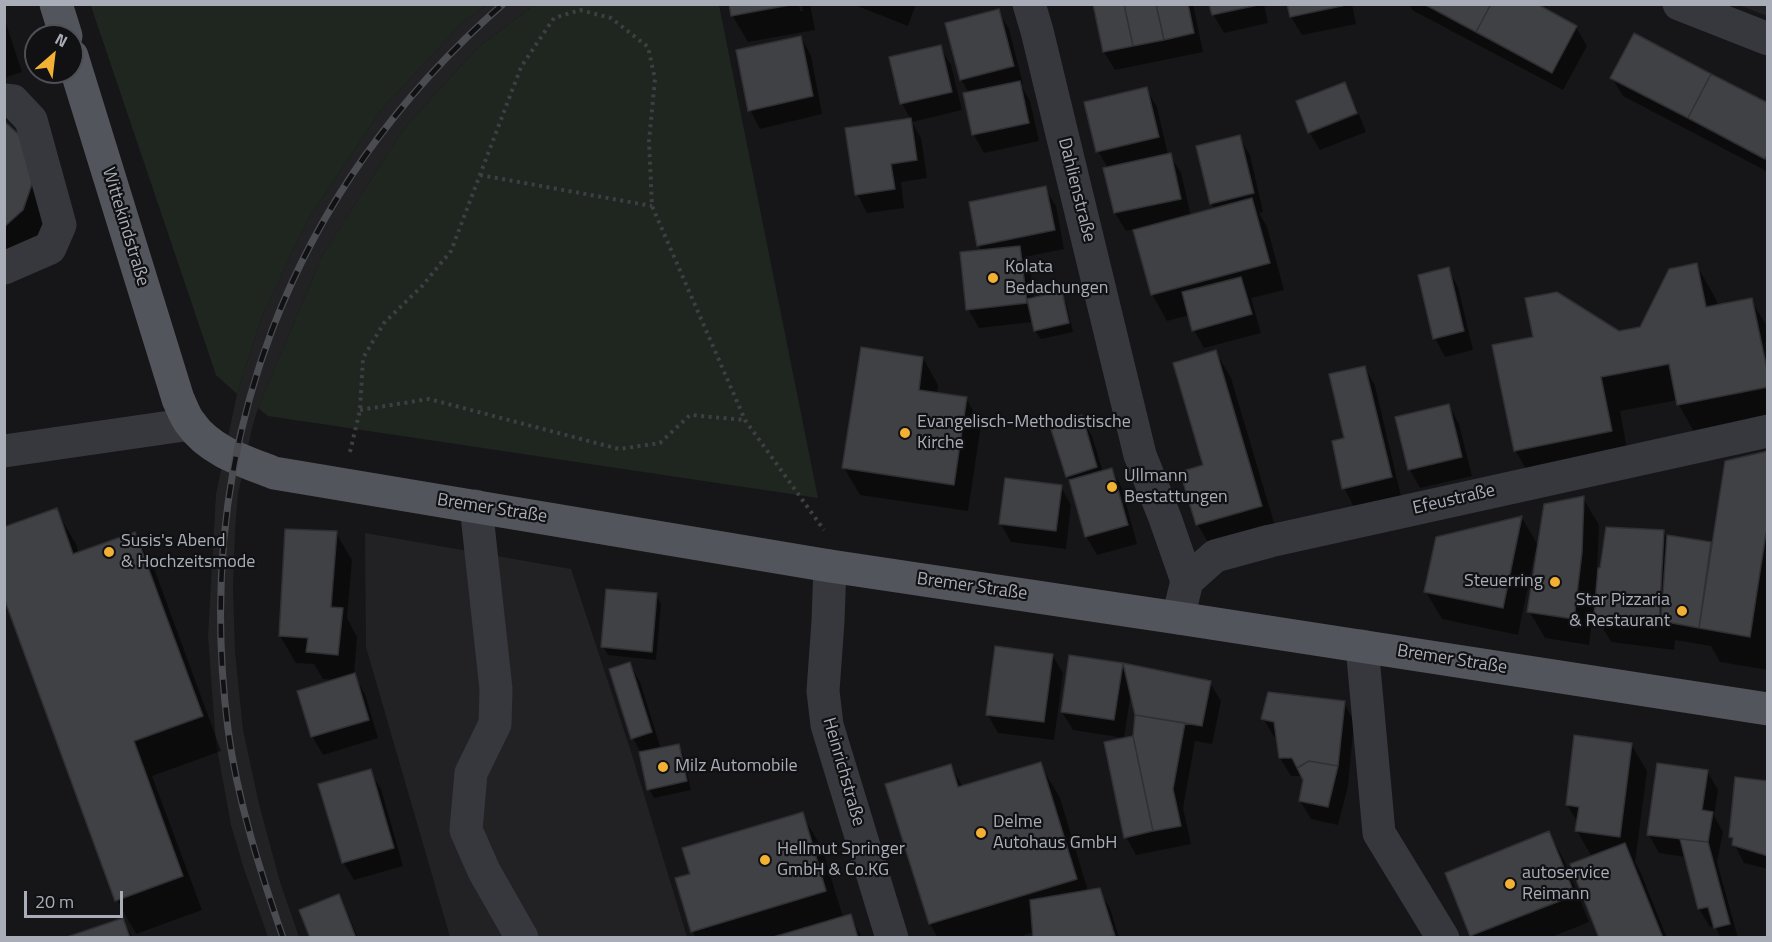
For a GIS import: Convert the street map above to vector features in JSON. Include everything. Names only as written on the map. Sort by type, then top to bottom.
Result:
[{"type":"main road","points":[[56,4],[62,24]]},
{"type":"main road","name":"Wittekindstraße","points":[[81,84],[184,412]]},
{"type":"main road","name":"Bremer Straße","points":[[184,412],[211,444],[235,458],[274,473],[830,566],[1767,710]]},
{"type":"street","name":"Dahlienstraße","points":[[1029,4],[1140,454],[1187,581]]},
{"type":"street","points":[[1679,4],[1767,39]]},
{"type":"street","points":[[4,100],[13,101],[31,120],[60,225],[50,248],[4,268]]},
{"type":"street","points":[[4,451],[184,412]]},
{"type":"street","name":"Efeustraße","points":[[1187,581],[1215,556],[1237,550],[1767,431]]},
{"type":"street","points":[[476,506],[496,689],[495,724],[471,773],[466,830],[484,870],[522,938]]},
{"type":"street","name":"Heinrichstraße","points":[[830,566],[823,691],[827,725],[892,938]]},
{"type":"street","points":[[1178,618],[1187,581]]},
{"type":"street","points":[[1362,646],[1379,833],[1443,938]]},
{"type":"path","points":[[342,485],[360,411],[363,358],[384,323],[422,286],[451,251],[521,67],[554,18],[580,10],[611,18],[648,47],[655,79],[649,141],[652,206],[745,420],[828,535],[830,566]]},
{"type":"path","points":[[480,175],[652,206]]},
{"type":"path","points":[[360,411],[429,399],[619,448],[660,443],[690,415],[745,420]]},
{"type":"shaded area","points":[[96,4],[486,5],[462,23],[381,110],[307,221],[262,316],[237,394],[216,375],[91,6]]},
{"type":"shaded area","points":[[486,5],[534,5],[478,47],[405,127],[323,254],[258,408],[252,428],[238,494],[235,530],[233,588],[235,652],[243,730],[259,804],[280,882],[299,937],[268,937],[231,825],[216,743],[208,636],[216,494],[237,394],[262,316],[307,221],[381,110],[462,23]]},
{"type":"shaded area","points":[[534,5],[719,5],[818,498],[268,416],[258,408],[323,254],[405,127],[478,47]]},
{"type":"shaded area","points":[[1739,5],[1767,5],[1767,16]]},
{"type":"shaded area","points":[[365,533],[571,569],[632,755],[687,937],[450,937],[366,647]]},
{"type":"building","points":[[729,4],[795,4],[731,16]]},
{"type":"building","points":[[1093,4],[1124,4],[1133,46],[1103,52]]},
{"type":"building","points":[[1124,4],[1156,4],[1164,40],[1133,46]]},
{"type":"building","points":[[1156,4],[1188,4],[1194,33],[1164,40]]},
{"type":"building","points":[[1209,4],[1258,4],[1258,5],[1212,15]]},
{"type":"building","points":[[1287,4],[1346,4],[1346,5],[1290,17]]},
{"type":"building","points":[[1424,4],[1491,4],[1476,32]]},
{"type":"building","points":[[1491,4],[1537,4],[1577,26],[1552,73],[1476,32]]},
{"type":"building","points":[[999,9],[1014,66],[960,80],[945,23]]},
{"type":"building","points":[[1634,33],[1711,74],[1688,118],[1610,78]]},
{"type":"building","points":[[801,36],[813,96],[748,111],[736,50]]},
{"type":"building","points":[[941,45],[952,92],[900,104],[889,57]]},
{"type":"building","points":[[1711,74],[1768,103],[1768,154],[1765,159],[1688,118]]},
{"type":"building","points":[[1020,81],[1029,123],[972,135],[963,93]]},
{"type":"building","points":[[1345,82],[1357,113],[1308,133],[1296,101]]},
{"type":"building","points":[[1147,87],[1159,137],[1096,152],[1084,102]]},
{"type":"building","points":[[911,118],[917,160],[891,164],[895,189],[855,195],[845,128]]},
{"type":"building","points":[[4,121],[28,143],[33,181],[23,210],[4,227]]},
{"type":"building","points":[[1240,135],[1254,193],[1210,204],[1196,146]]},
{"type":"building","points":[[1171,153],[1181,199],[1114,213],[1103,168]]},
{"type":"building","points":[[1046,186],[1055,230],[977,246],[969,202]]},
{"type":"building","points":[[1252,198],[1270,263],[1151,295],[1133,230]]},
{"type":"building","name":"Kolata Bedachungen","points":[[1020,246],[1027,303],[966,310],[960,252]]},
{"type":"building","points":[[1697,263],[1706,307],[1752,298],[1768,374],[1768,387],[1677,405],[1669,364],[1601,377],[1612,431],[1514,451],[1492,345],[1533,337],[1525,298],[1557,292],[1619,331],[1640,327],[1669,269]]},
{"type":"building","points":[[1449,267],[1464,331],[1433,339],[1418,275]]},
{"type":"building","points":[[1241,277],[1252,314],[1192,331],[1182,292]]},
{"type":"building","points":[[1062,291],[1069,323],[1034,331],[1027,299]]},
{"type":"building","name":"Evangelisch-Methodistische Kirche","points":[[861,347],[923,357],[919,390],[967,397],[954,485],[842,468]]},
{"type":"building","points":[[1216,350],[1262,506],[1196,525],[1180,472],[1203,465],[1173,363]]},
{"type":"building","points":[[1365,366],[1392,477],[1342,489],[1332,441],[1344,438],[1329,374]]},
{"type":"building","points":[[1449,404],[1462,457],[1408,470],[1395,417]]},
{"type":"building","points":[[1082,415],[1097,467],[1066,477],[1050,426]]},
{"type":"building","points":[[1768,451],[1768,533],[1766,533],[1750,637],[1699,628],[1725,461]]},
{"type":"building","points":[[1112,468],[1128,525],[1085,537],[1069,480]]},
{"type":"building","points":[[1005,478],[1062,485],[1056,531],[999,524]]},
{"type":"building","name":"Steuerring","points":[[1584,496],[1582,552],[1574,619],[1527,612],[1544,504]]},
{"type":"building","points":[[57,508],[73,554],[135,532],[203,716],[134,741],[183,876],[115,901],[4,598],[4,527]]},
{"type":"building","points":[[1522,516],[1503,608],[1424,592],[1436,537]]},
{"type":"building","points":[[1606,527],[1664,530],[1659,624],[1594,615],[1598,568],[1600,568]]},
{"type":"building","points":[[285,529],[337,531],[331,607],[343,608],[338,655],[306,652],[308,638],[279,636]]},
{"type":"building","points":[[1667,535],[1711,542],[1699,628],[1661,621]]},
{"type":"building","points":[[606,589],[657,593],[652,652],[601,647]]},
{"type":"building","points":[[995,646],[1053,654],[1044,722],[986,715]]},
{"type":"building","points":[[1069,655],[1123,663],[1114,720],[1061,712]]},
{"type":"building","points":[[630,662],[652,732],[631,739],[609,669]]},
{"type":"building","points":[[1123,663],[1211,681],[1202,726],[1135,715]]},
{"type":"building","points":[[355,673],[369,720],[311,737],[297,691]]},
{"type":"building","points":[[1268,692],[1345,701],[1338,766],[1309,761],[1297,768],[1292,758],[1279,758],[1274,722],[1261,719]]},
{"type":"building","points":[[1135,715],[1185,723],[1173,789],[1181,826],[1153,831],[1133,736]]},
{"type":"building","points":[[1574,735],[1632,743],[1620,837],[1575,831],[1579,807],[1566,805]]},
{"type":"building","points":[[1133,736],[1153,831],[1124,838],[1104,742]]},
{"type":"building","name":"Milz Automobile","points":[[679,744],[687,781],[647,790],[639,752]]},
{"type":"building","points":[[1309,761],[1338,766],[1328,807],[1299,801],[1303,780],[1297,768]]},
{"type":"building","name":"Delme Autohaus GmbH","points":[[1041,762],[1077,879],[929,924],[885,784],[951,764],[958,787]]},
{"type":"building","points":[[1657,763],[1708,770],[1702,810],[1713,812],[1708,842],[1647,835]]},
{"type":"building","points":[[371,769],[394,848],[342,863],[318,784]]},
{"type":"building","points":[[1735,777],[1768,781],[1768,856],[1732,845],[1733,838],[1729,837]]},
{"type":"building","points":[[803,812],[826,891],[691,932],[675,878],[690,874],[682,848]]},
{"type":"building","name":"autoservice Reimann","points":[[1549,831],[1575,895],[1470,936],[1445,873]]},
{"type":"building","points":[[1680,839],[1708,842],[1730,924],[1714,928],[1708,907],[1698,909]]},
{"type":"building","points":[[1625,843],[1663,938],[1599,938],[1570,864]]},
{"type":"building","points":[[1100,888],[1115,936],[1033,938],[1030,900]]},
{"type":"building","points":[[339,894],[356,938],[310,938],[299,910]]},
{"type":"building","points":[[851,914],[858,938],[770,938]]},
{"type":"building","points":[[123,918],[130,938],[64,938]]},
{"type":"railway","points":[[283,938],[243,808],[228,729],[221,625],[226,523],[243,425],[272,331],[312,241],[365,157],[428,77],[503,4]]},
{"type":"place","name":"Kolata Bedachungen","points":[[993,278]]},
{"type":"place","name":"Evangelisch-Methodistische Kirche","points":[[905,433]]},
{"type":"place","name":"Ullmann Bestattungen","points":[[1112,487]]},
{"type":"place","name":"Susis's Abend & Hochzeitsmode","points":[[109,552]]},
{"type":"place","name":"Steuerring","points":[[1555,582]]},
{"type":"place","name":"Star Pizzaria & Restaurant","points":[[1682,611]]},
{"type":"place","name":"Milz Automobile","points":[[663,767]]},
{"type":"place","name":"Delme Autohaus GmbH","points":[[981,833]]},
{"type":"place","name":"Hellmut Springer GmbH & Co.KG","points":[[765,860]]},
{"type":"place","name":"autoservice Reimann","points":[[1510,884]]}]
